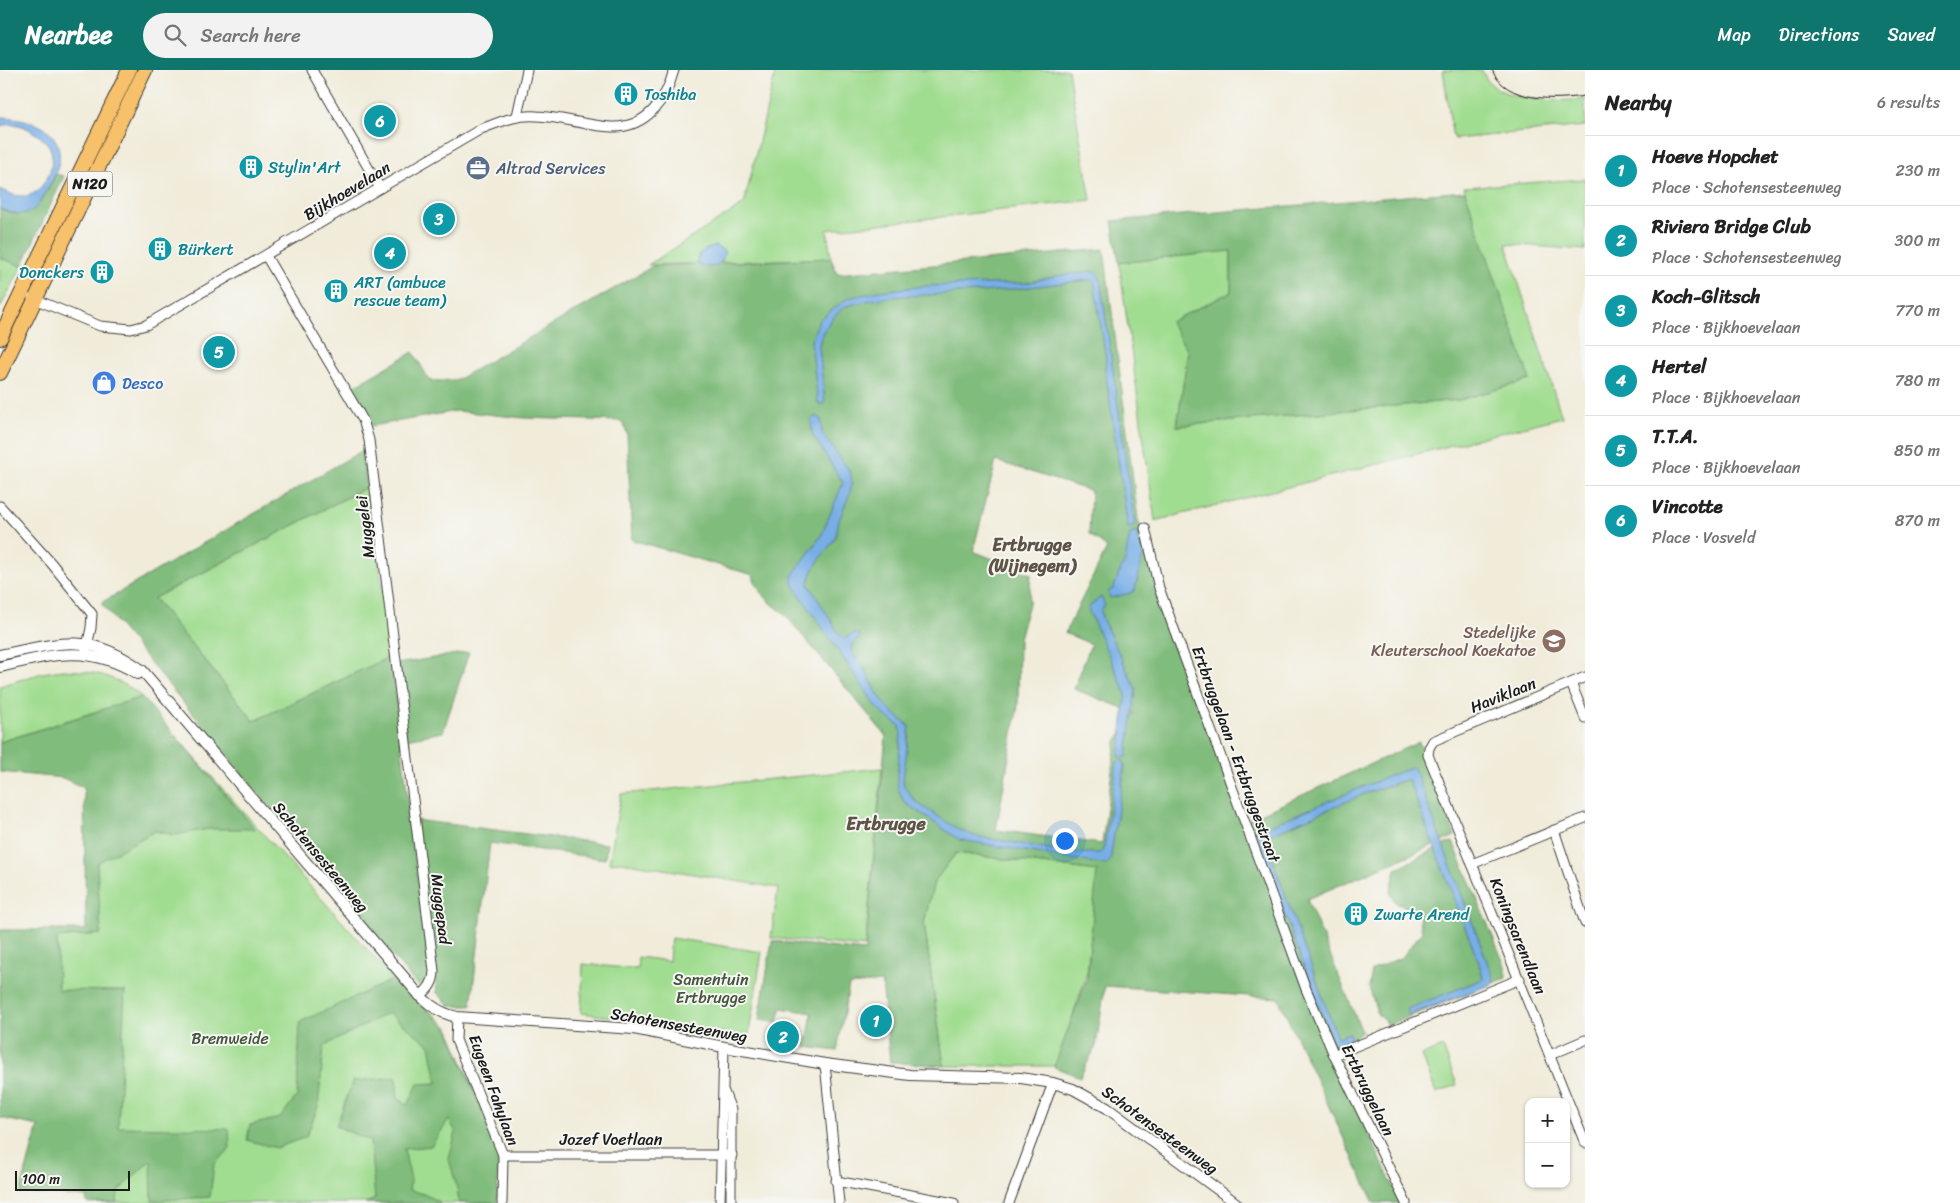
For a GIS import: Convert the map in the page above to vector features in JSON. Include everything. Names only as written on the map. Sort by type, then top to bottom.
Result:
[{"type":"main road","name":"N120","points":[[0,372],[28,296],[129,70]]},
{"type":"main road","name":"N120","points":[[0,338],[28,296],[144,70]]},
{"type":"street","points":[[312,70],[380,188]]},
{"type":"street","points":[[517,116],[526,70]]},
{"type":"street","name":"Bijkhoevelaan","points":[[28,296],[100,326],[131,329],[146,325],[482,129],[517,116],[543,116],[613,127],[631,124],[650,114],[662,101],[670,88],[674,70]]},
{"type":"street","name":"Muggelei","points":[[266,256],[363,420],[369,436],[415,820]]},
{"type":"street","points":[[0,506],[14,520],[92,614],[86,654]]},
{"type":"street","name":"Ertbruggelaan - Ertbruggestraat","points":[[1145,528],[1159,588],[1306,989]]},
{"type":"street","name":"Schotensesteenweg","points":[[0,655],[68,642],[88,644],[111,651],[142,670],[420,996],[435,1010],[457,1017],[634,1029],[724,1048],[910,1075],[1021,1078],[1054,1083],[1073,1089],[1107,1108],[1236,1203]]},
{"type":"street","points":[[0,667],[52,655],[86,654],[116,662],[152,683]]},
{"type":"street","name":"Haviklaan","points":[[1433,741],[1585,678]]},
{"type":"street","points":[[1571,683],[1585,718]]},
{"type":"street","name":"Koningsarendlaan","points":[[1433,741],[1429,748],[1429,758],[1585,1141]]},
{"type":"street","points":[[1472,864],[1585,818]]},
{"type":"street","name":"Muggepad","points":[[415,820],[434,971],[432,983],[420,996]]},
{"type":"street","points":[[1554,830],[1585,924]]},
{"type":"street","points":[[1334,1055],[1520,979]]},
{"type":"street","name":"Ertbruggelaan","points":[[1306,989],[1334,1055],[1406,1203]]},
{"type":"street","name":"Eugeen Fahylaan","points":[[457,1017],[456,1040],[502,1154],[502,1203]]},
{"type":"street","points":[[1550,1055],[1585,1040]]},
{"type":"street","points":[[720,1203],[724,1048]]},
{"type":"street","points":[[825,1064],[839,1203]]},
{"type":"street","points":[[1009,1203],[1054,1083]]},
{"type":"street","points":[[722,1087],[731,1110],[731,1203]]},
{"type":"street","name":"Jozef Voetlaan","points":[[502,1154],[732,1155]]},
{"type":"street","points":[[836,1182],[954,1203]]},
{"type":"green space","points":[[776,70],[1068,70],[1091,200],[827,230],[831,258],[648,265],[744,204]]},
{"type":"green space","points":[[1443,70],[1482,70],[1489,82],[1499,89],[1522,97],[1549,100],[1585,99],[1585,126],[1455,139],[1452,133]]},
{"type":"green space","points":[[56,174],[64,176],[22,266],[0,258],[0,209],[15,214],[30,210],[41,200]]},
{"type":"green space","points":[[1585,179],[1585,250],[1506,244],[1562,417],[1155,521],[1119,263],[1231,250],[1231,292],[1171,322],[1188,352],[1177,426],[1459,400],[1529,380],[1468,204],[1464,187]]},
{"type":"green space","points":[[1465,191],[1530,380],[1459,400],[1177,426],[1188,352],[1170,322],[1231,292],[1231,251],[1119,263],[1112,221]]},
{"type":"green space","points":[[1104,249],[1138,519],[1152,573],[1243,822],[1419,742],[1455,836],[1307,899],[1362,1032],[1330,1052],[1401,1203],[1374,1203],[1278,998],[1105,986],[1096,1046],[1080,1077],[1054,1067],[1087,979],[1097,871],[956,853],[934,882],[924,923],[944,1066],[890,1062],[882,982],[849,985],[837,1051],[806,1047],[812,1013],[781,1008],[778,1023],[759,1020],[772,941],[865,951],[886,736],[783,612],[764,596],[753,575],[632,540],[627,433],[622,421],[524,418],[457,411],[372,426],[351,388],[413,352],[430,381],[457,380],[653,266],[831,258],[837,274]],"holes":[[[996,461],[1091,491],[1089,534],[1107,548],[1065,633],[1091,644],[1074,689],[1135,713],[1116,741],[1102,844],[996,830],[1018,706],[1019,638],[1029,604],[1031,574],[973,551]]]},
{"type":"green space","points":[[0,258],[22,266],[0,308]]},
{"type":"green space","points":[[363,450],[367,487],[154,598],[254,721],[391,656],[415,859],[431,972],[427,985],[421,987],[415,983],[101,603]]},
{"type":"green space","points":[[367,487],[391,656],[254,721],[154,598]]},
{"type":"green space","points":[[469,652],[443,732],[406,739],[397,664]]},
{"type":"green space","points":[[62,670],[95,673],[114,679],[142,697],[0,742],[0,686],[42,673]]},
{"type":"green space","points":[[142,697],[255,829],[209,829],[175,835],[155,831],[97,863],[101,934],[57,938],[58,990],[125,991],[118,1127],[229,1129],[230,1149],[214,1165],[210,1197],[152,1201],[151,1160],[118,1191],[117,1203],[87,1203],[86,1197],[20,1193],[38,1126],[0,1118],[0,930],[86,930],[84,788],[63,778],[0,772],[0,742]]},
{"type":"green space","name":"Bremweide","points":[[153,711],[389,974],[448,1027],[498,1147],[496,1203],[93,1203],[0,931],[87,931],[85,792]]},
{"type":"green space","points":[[882,768],[865,947],[771,938],[778,888],[621,862],[609,863],[621,794]]},
{"type":"green space","points":[[415,820],[607,844],[605,859],[490,843],[471,1006],[450,1006],[437,993]]},
{"type":"green space","points":[[1453,842],[1506,968],[1506,978],[1388,1025],[1378,1015],[1369,987],[1372,970],[1402,957],[1422,932],[1418,911],[1397,904],[1390,893],[1396,869],[1446,843]]},
{"type":"green space","points":[[956,853],[1098,871],[1087,973],[1056,1066],[944,1066],[924,923],[934,882]]},
{"type":"green space","name":"Samentuin Ertbrugge","points":[[671,938],[762,952],[748,1039],[665,1024],[581,1013],[583,964],[637,969],[638,957],[669,961]]},
{"type":"green space","points":[[392,980],[448,1029],[499,1152],[497,1203],[459,1203],[449,1159],[456,1132],[449,1120],[431,1146],[404,1149],[411,1180],[409,1190],[424,1194],[441,1203],[365,1203],[375,1199],[370,1141],[336,1126],[353,1081],[396,1077],[398,1098],[408,1105],[418,1084],[437,1083],[430,1045],[388,1013],[324,1046],[318,1107],[306,1137],[276,1148],[247,1140],[250,1125],[280,1118],[297,1096],[300,1022]]},
{"type":"green space","points":[[1443,1047],[1457,1085],[1436,1093],[1422,1055]]},
{"type":"water","points":[[0,117],[32,122],[45,128],[53,137],[58,147],[59,160],[55,174],[38,205],[30,212],[23,214],[0,209],[0,189],[19,196],[30,195],[35,192],[45,182],[51,168],[52,154],[47,143],[29,129],[17,125],[0,126]]},
{"type":"water","points":[[715,246],[724,251],[722,260],[712,267],[698,265],[697,261],[701,253]]},
{"type":"water","points":[[1093,271],[1100,277],[1135,526],[1128,528],[1094,281],[996,291],[891,297],[844,307],[823,332],[819,345],[825,401],[823,404],[818,404],[811,341],[819,320],[848,298],[879,291],[924,286],[1026,283]]},
{"type":"water","points":[[815,416],[821,419],[822,433],[849,470],[852,482],[835,538],[814,568],[809,585],[840,635],[845,638],[854,633],[859,634],[860,637],[853,644],[852,653],[864,668],[879,696],[890,710],[910,727],[903,780],[904,786],[916,802],[959,830],[974,836],[1074,853],[1101,853],[1104,847],[1117,762],[1123,760],[1125,766],[1110,861],[1107,864],[960,840],[904,802],[898,788],[897,779],[900,726],[885,716],[876,706],[794,586],[792,576],[821,536],[843,483],[812,434],[811,420]]},
{"type":"water","points":[[1136,532],[1143,555],[1135,590],[1131,593],[1110,598],[1108,592],[1114,588],[1125,561],[1130,534]]},
{"type":"water","points":[[1101,597],[1105,605],[1101,610],[1102,618],[1136,689],[1127,757],[1119,757],[1126,694],[1089,611],[1090,606]]},
{"type":"water","points":[[1411,767],[1414,768],[1494,980],[1490,985],[1409,1015],[1407,1009],[1483,979],[1479,963],[1408,779],[1364,794],[1269,835],[1265,839],[1337,1037],[1349,1033],[1351,1042],[1334,1046],[1255,836],[1256,831]]},
{"type":"tram line","points":[[1492,70],[1499,81],[1508,89],[1520,94],[1546,98],[1585,96]]},
{"type":"place","name":"Toshiba","points":[[626,94]]},
{"type":"place","name":"Vincotte","points":[[380,121]]},
{"type":"place","name":"Stylin'Art","points":[[251,167]]},
{"type":"place","name":"Altrad Services","points":[[478,168]]},
{"type":"place","name":"Koch-Glitsch","points":[[439,219]]},
{"type":"place","name":"Bürkert","points":[[160,249]]},
{"type":"place","name":"Hertel","points":[[390,253]]},
{"type":"place","name":"Donckers","points":[[102,272]]},
{"type":"place","name":"ART (ambuce rescue team)","points":[[336,291]]},
{"type":"place","name":"T.T.A.","points":[[219,352]]},
{"type":"place","name":"Desco","points":[[104,383]]},
{"type":"place","name":"Stedelijke Kleuterschool Koekatoe","points":[[1554,641]]},
{"type":"place","name":"Zwarte Arend","points":[[1356,914]]},
{"type":"place","name":"Hoeve Hopchet","points":[[876,1021]]},
{"type":"place","name":"Riviera Bridge Club","points":[[783,1037]]},
{"type":"district","name":"Ertbrugge (Wijnegem)","points":[[1032,555]]},
{"type":"district","name":"Ertbrugge","points":[[886,824]]}]
